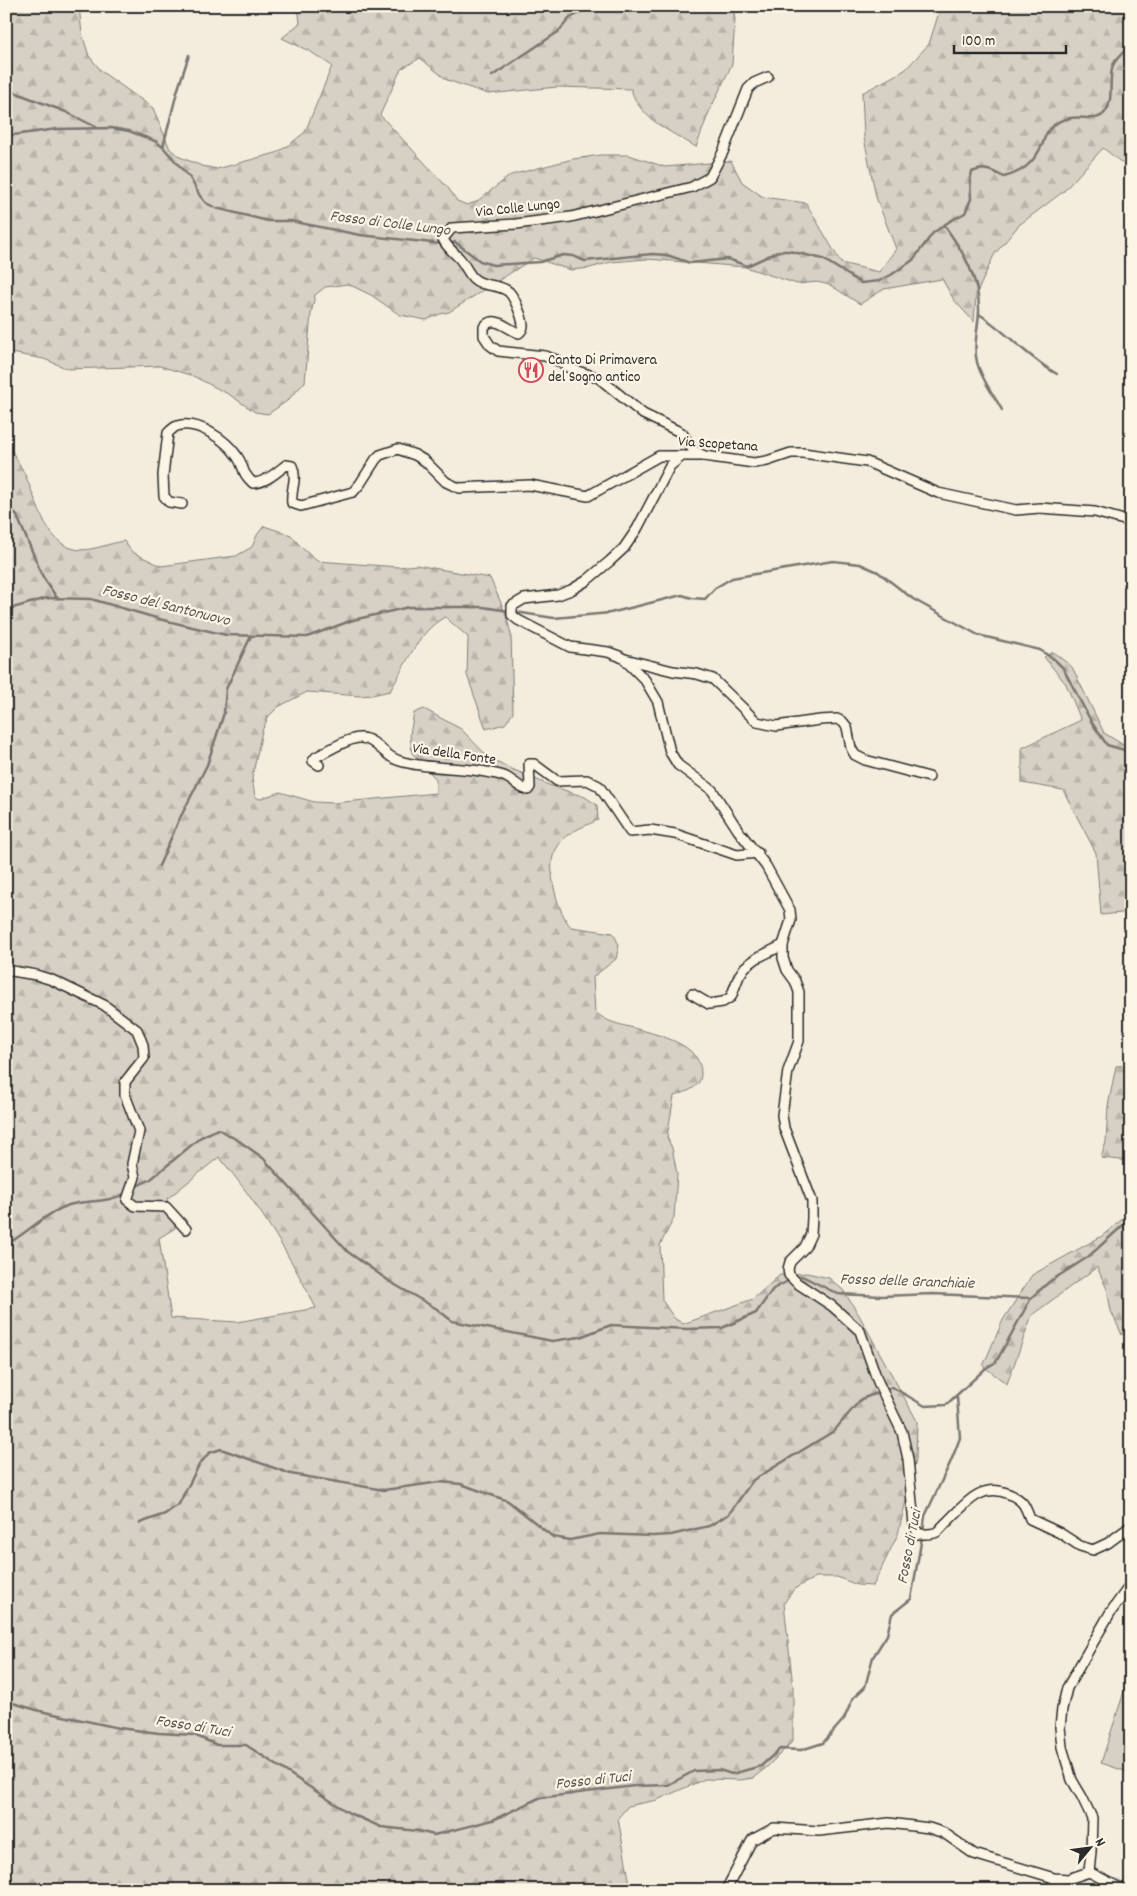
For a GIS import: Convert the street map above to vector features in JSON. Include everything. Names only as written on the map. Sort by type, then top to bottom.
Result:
[{"type":"street","name":"Via Colle Lungo","points":[[704,456],[693,450],[682,433],[643,414],[599,378],[571,369],[559,361],[545,356],[498,351],[484,336],[484,327],[492,321],[498,322],[519,333],[524,324],[516,304],[510,293],[504,288],[486,285],[474,279],[460,259],[445,245],[443,239],[452,228],[516,224],[571,217],[692,188],[710,177],[723,152],[748,90],[754,83],[768,77]]},
{"type":"street","name":"Via Scopetana","points":[[182,504],[169,502],[164,496],[168,433],[176,426],[192,425],[212,433],[230,448],[238,458],[244,475],[252,483],[258,483],[286,465],[292,466],[296,476],[291,498],[292,502],[301,506],[353,492],[376,458],[398,449],[425,461],[446,482],[459,488],[530,485],[588,496],[659,456],[704,456],[754,463],[791,453],[803,453],[867,462],[938,493],[1016,510],[1040,508],[1095,512],[1131,522]]},
{"type":"street","points":[[682,456],[670,466],[637,529],[624,548],[586,581],[571,590],[558,595],[524,599],[512,606],[512,615],[570,647],[608,652],[624,659],[713,679],[757,722],[776,726],[837,719],[847,727],[851,748],[855,755],[865,760],[929,777]]},
{"type":"street","points":[[624,659],[645,680],[658,702],[670,752],[678,765],[712,790],[738,830],[758,854],[790,910],[791,920],[783,945],[783,958],[787,970],[795,981],[800,1002],[799,1040],[788,1071],[782,1115],[784,1128],[812,1201],[812,1218],[811,1234],[805,1247],[790,1262],[789,1275],[797,1283],[832,1306],[860,1331],[878,1382],[902,1432],[908,1459],[914,1525],[918,1534],[938,1531],[979,1493],[989,1489],[1001,1490],[1016,1496],[1025,1504],[1030,1519],[1035,1523],[1048,1526],[1080,1546],[1093,1550],[1108,1543],[1131,1526]]},
{"type":"street","name":"Via della Fonte","points":[[319,765],[313,761],[316,757],[352,738],[363,738],[376,744],[388,757],[398,761],[426,767],[463,768],[489,772],[506,777],[522,789],[528,790],[530,787],[529,764],[534,764],[557,781],[587,780],[600,786],[630,832],[650,830],[676,834],[737,855],[758,854]]},
{"type":"street","points":[[692,994],[708,1004],[723,1002],[731,997],[739,976],[745,967],[783,945]]},
{"type":"street","points":[[6,970],[52,980],[104,1005],[137,1030],[144,1045],[144,1058],[125,1082],[125,1095],[139,1131],[132,1164],[134,1177],[128,1200],[134,1206],[166,1207],[186,1229]]},
{"type":"street","points":[[1089,1872],[1092,1818],[1072,1780],[1062,1748],[1060,1727],[1062,1709],[1067,1688],[1110,1613],[1131,1584]]},
{"type":"street","points":[[728,1890],[728,1886],[740,1861],[752,1840],[774,1828],[819,1832],[889,1823],[929,1828],[944,1833],[974,1854],[1054,1878],[1068,1879],[1089,1872],[1124,1890]]},
{"type":"street","points":[[1047,1890],[1063,1879]]},
{"type":"green space","points":[[27,6],[79,6],[82,34],[89,56],[102,72],[153,108],[170,149],[180,157],[202,166],[217,169],[276,153],[305,132],[332,66],[311,52],[282,38],[300,23],[298,6],[733,6],[735,20],[732,64],[709,112],[696,147],[649,117],[641,109],[631,89],[557,87],[488,94],[447,80],[420,58],[401,69],[380,115],[449,189],[457,201],[467,205],[476,202],[511,175],[573,159],[601,155],[629,155],[665,167],[731,161],[742,182],[763,197],[806,203],[841,263],[879,272],[896,249],[876,197],[864,138],[862,93],[905,70],[929,44],[941,6],[1131,6],[1131,170],[1103,148],[1064,191],[1019,225],[994,255],[976,295],[974,322],[954,300],[942,279],[884,289],[860,304],[830,285],[817,282],[797,284],[745,267],[647,259],[611,262],[590,268],[571,270],[534,258],[449,312],[426,320],[400,315],[371,295],[348,284],[325,287],[315,295],[311,314],[305,382],[287,401],[268,414],[255,412],[230,395],[193,376],[160,366],[68,369],[44,359],[6,352],[6,13]]},
{"type":"green space","points":[[6,442],[23,471],[48,527],[62,544],[77,550],[91,549],[124,541],[132,552],[161,566],[236,556],[252,547],[257,535],[264,526],[291,535],[317,561],[399,567],[416,565],[490,578],[505,612],[511,634],[513,713],[505,724],[486,729],[467,675],[468,637],[445,617],[427,631],[420,640],[390,691],[360,696],[307,692],[278,707],[268,717],[262,731],[252,778],[255,796],[259,799],[280,792],[314,802],[334,803],[436,793],[436,779],[412,753],[410,734],[414,713],[424,709],[461,729],[491,760],[549,785],[585,797],[597,805],[598,820],[566,836],[559,844],[553,856],[552,864],[555,893],[566,921],[571,927],[613,933],[619,945],[616,959],[593,977],[595,1012],[610,1021],[652,1033],[680,1044],[691,1052],[699,1062],[701,1074],[696,1086],[674,1096],[667,1137],[672,1148],[677,1174],[674,1218],[660,1245],[662,1300],[674,1318],[683,1324],[753,1299],[780,1275],[807,1273],[829,1278],[843,1290],[859,1315],[917,1421],[916,1459],[898,1534],[873,1586],[857,1585],[837,1577],[816,1577],[794,1589],[784,1603],[793,1687],[793,1741],[753,1778],[740,1780],[705,1779],[657,1800],[628,1806],[618,1818],[631,1890],[6,1890]],"holes":[[[219,1157],[272,1230],[316,1308],[237,1322],[171,1318],[159,1238],[175,1228],[167,1199]]]},
{"type":"green space","points":[[1053,652],[1072,667],[1104,733],[1125,746],[1131,747],[1131,912],[1101,915],[1096,853],[1063,790],[1022,783],[1022,748],[1081,720],[1066,684],[1044,657]]},
{"type":"green space","points":[[1131,1065],[1131,1161],[1101,1158],[1106,1142],[1108,1106],[1116,1066]]},
{"type":"green space","points":[[1131,1212],[1131,1316],[1122,1335],[1111,1311],[1107,1289],[1097,1267],[1032,1315],[1007,1384],[983,1366],[1003,1320],[1032,1275],[1102,1236]]},
{"type":"green space","points":[[1131,1670],[1131,1773],[1101,1763]]},
{"type":"waterway","points":[[492,76],[558,32],[570,18],[594,6]]},
{"type":"waterway","name":"Fosso di Colle Lungo","points":[[450,244],[455,242],[480,261],[493,265],[540,262],[563,255],[573,256],[585,261],[652,254],[667,255],[690,263],[728,259],[747,266],[779,251],[789,251],[823,259],[861,283],[879,281],[913,260],[933,233],[965,213],[971,199],[970,180],[972,172],[985,169],[1004,177],[1011,175],[1028,165],[1040,149],[1048,131],[1056,123],[1075,117],[1094,118],[1102,115],[1110,101],[1113,65],[1131,45]]},
{"type":"waterway","points":[[163,147],[189,55]]},
{"type":"waterway","name":"Fosso di Colle Lungo","points":[[6,89],[66,112],[96,127]]},
{"type":"waterway","name":"Fosso di Colle Lungo","points":[[6,136],[57,129],[111,128],[129,131],[155,141],[163,147],[190,178],[206,203],[216,208],[268,221],[290,221],[360,235],[442,244]]},
{"type":"waterway","points":[[944,225],[964,255],[977,288],[979,300],[976,344],[977,362],[985,381],[1002,410]]},
{"type":"waterway","points":[[979,314],[1046,368],[1057,374]]},
{"type":"waterway","points":[[6,501],[17,516],[43,577],[57,598]]},
{"type":"waterway","name":"Fosso del Santonuovo","points":[[6,610],[47,598],[91,599],[163,620],[226,635],[307,637],[353,620],[409,607],[483,607],[554,618],[610,613],[682,595],[705,599],[715,588],[732,578],[833,561],[860,564],[878,572],[913,599],[978,635],[1040,650],[1055,660],[1063,668],[1092,723],[1107,745],[1131,752]]},
{"type":"waterway","points":[[159,866],[178,822],[207,765],[224,713],[226,689],[251,636]]},
{"type":"waterway","name":"Fosso delle Granchiaie","points":[[135,1187],[151,1179],[201,1137],[218,1129],[263,1158],[348,1252],[392,1283],[437,1309],[452,1321],[552,1341],[580,1337],[611,1325],[687,1329],[722,1328],[756,1313],[773,1289],[790,1280]]},
{"type":"waterway","name":"Fosso delle Granchiaie","points":[[6,1245],[44,1218],[69,1205],[105,1200],[126,1193]]},
{"type":"waterway","name":"Fosso delle Granchiaie","points":[[795,1278],[802,1276],[838,1294],[882,1296],[932,1294],[1031,1298],[1049,1282],[1088,1257],[1131,1218]]},
{"type":"waterway","points":[[885,1390],[892,1387],[925,1406],[946,1405],[986,1368],[996,1362],[1031,1298]]},
{"type":"waterway","points":[[140,1523],[165,1514],[179,1504],[199,1465],[209,1453],[221,1449],[291,1474],[384,1490],[440,1482],[461,1484],[508,1501],[553,1537],[570,1540],[600,1534],[671,1535],[709,1526],[729,1514],[753,1480],[834,1431],[861,1399],[880,1392]]},
{"type":"waterway","name":"Fosso di Tuci","points":[[923,1531],[925,1516],[960,1438],[957,1397]]},
{"type":"waterway","name":"Fosso di Tuci","points":[[6,1701],[40,1711],[119,1728],[194,1735],[217,1745],[246,1745],[349,1813],[381,1827],[418,1831],[434,1835],[493,1820],[539,1798],[634,1786],[668,1785],[694,1771],[719,1770],[732,1774],[761,1766],[780,1749],[801,1750],[823,1743],[844,1719],[853,1698],[865,1687],[873,1657],[887,1635],[892,1614],[911,1599],[922,1537]]},
{"type":"place","name":"Canto Di Primavera del Sogno antico","points":[[531,370]]}]
